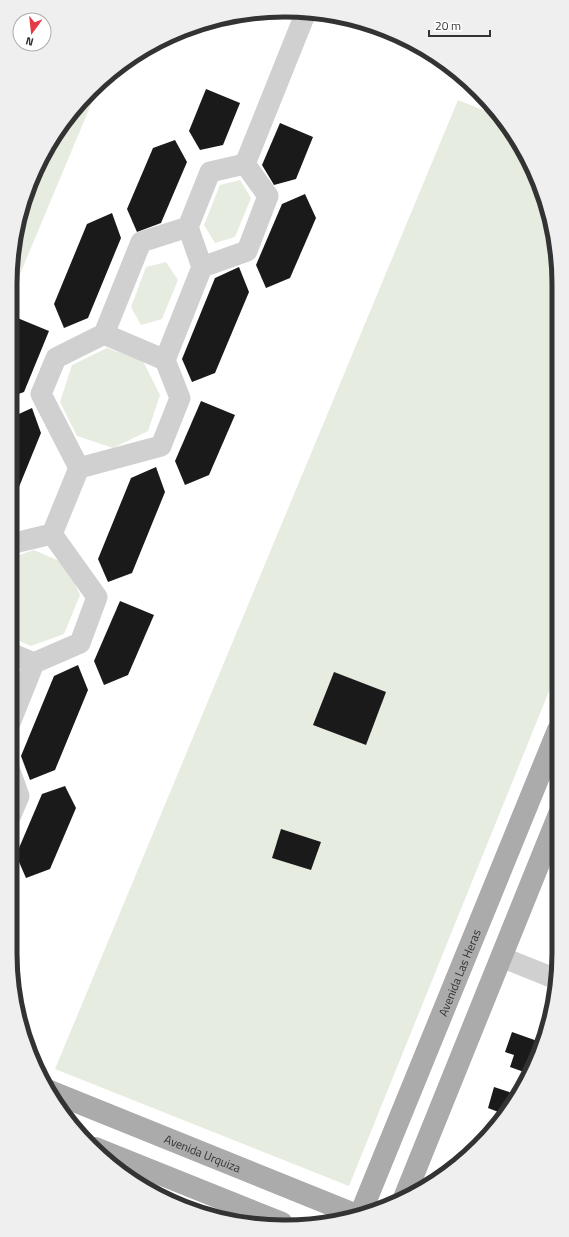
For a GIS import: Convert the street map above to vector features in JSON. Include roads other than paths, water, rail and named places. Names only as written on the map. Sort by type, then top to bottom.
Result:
[{"type":"main road","name":"Avenida Las Heras","points":[[362,1208],[552,745]]},
{"type":"main road","points":[[407,1190],[552,829]]},
{"type":"main road","name":"Avenida Urquiza","points":[[58,1094],[349,1212]]},
{"type":"main road","points":[[114,1159],[125,1165],[254,1217]]},
{"type":"street","points":[[246,164],[304,18]]},
{"type":"street","points":[[79,468],[161,446],[180,398],[165,360],[202,267],[188,227],[210,172],[246,164]]},
{"type":"street","points":[[202,267],[247,251],[268,196],[246,164]]},
{"type":"street","points":[[52,534],[79,468],[42,394],[56,358],[104,334],[141,242],[188,227]]},
{"type":"street","points":[[104,334],[165,360]]},
{"type":"street","points":[[17,542],[52,534]]},
{"type":"street","points":[[17,706],[34,663],[80,643],[96,597],[52,534]]},
{"type":"street","points":[[17,656],[34,663]]},
{"type":"street","points":[[17,790],[19,796],[17,801]]},
{"type":"street","points":[[501,957],[551,977]]}]
